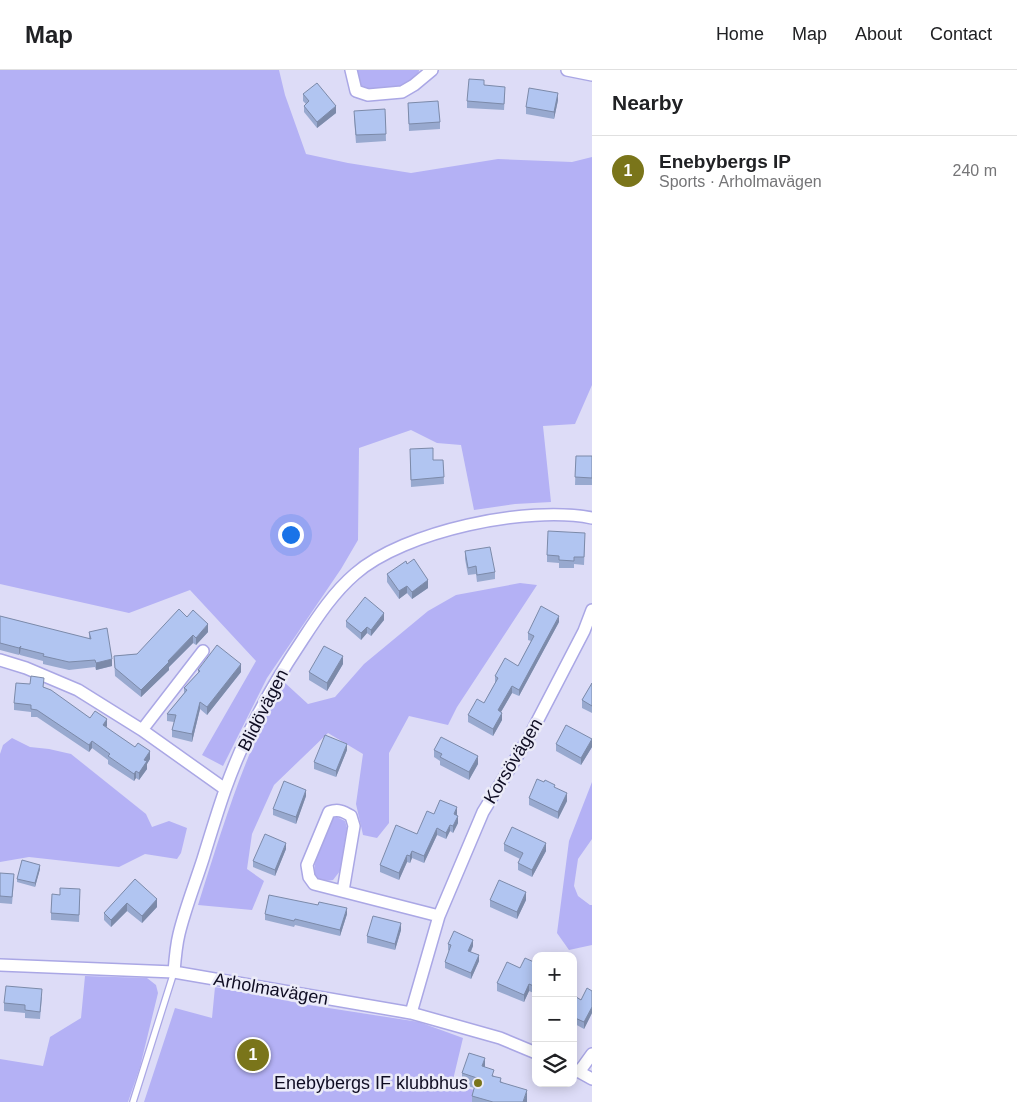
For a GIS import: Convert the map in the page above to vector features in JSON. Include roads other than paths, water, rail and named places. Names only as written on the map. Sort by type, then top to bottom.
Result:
[{"type":"street","points":[[351,70],[356,90],[368,95],[402,92],[432,70]]},
{"type":"street","points":[[567,70],[592,75]]},
{"type":"street","name":"Blidövägen","points":[[174,972],[179,935],[226,789],[247,739],[293,654],[329,602],[354,575],[374,560],[418,539],[444,531],[498,520],[562,515],[592,518]]},
{"type":"street","name":"Korsövägen","points":[[411,1013],[439,916],[483,812],[529,737],[584,631],[592,610]]},
{"type":"street","points":[[142,730],[203,650]]},
{"type":"street","points":[[0,660],[26,668],[78,690],[142,730],[226,789]]},
{"type":"street","points":[[343,891],[354,826],[351,816],[343,811],[335,810],[329,812],[306,865],[308,877],[314,884],[439,916]]},
{"type":"street","name":"Arholmavägen","points":[[0,965],[174,972],[411,1013],[500,1038],[532,1051]]},
{"type":"street","points":[[577,1069],[592,1054]]},
{"type":"street","points":[[577,1071],[592,1079]]},
{"type":"lane","name":"Blidövägen","points":[[133,1102],[174,972]]},
{"type":"place","name":"Enebybergs IP","points":[[253,1055]]},
{"type":"place","name":"Enebybergs IF klubbhus","points":[[478,1083]]}]
